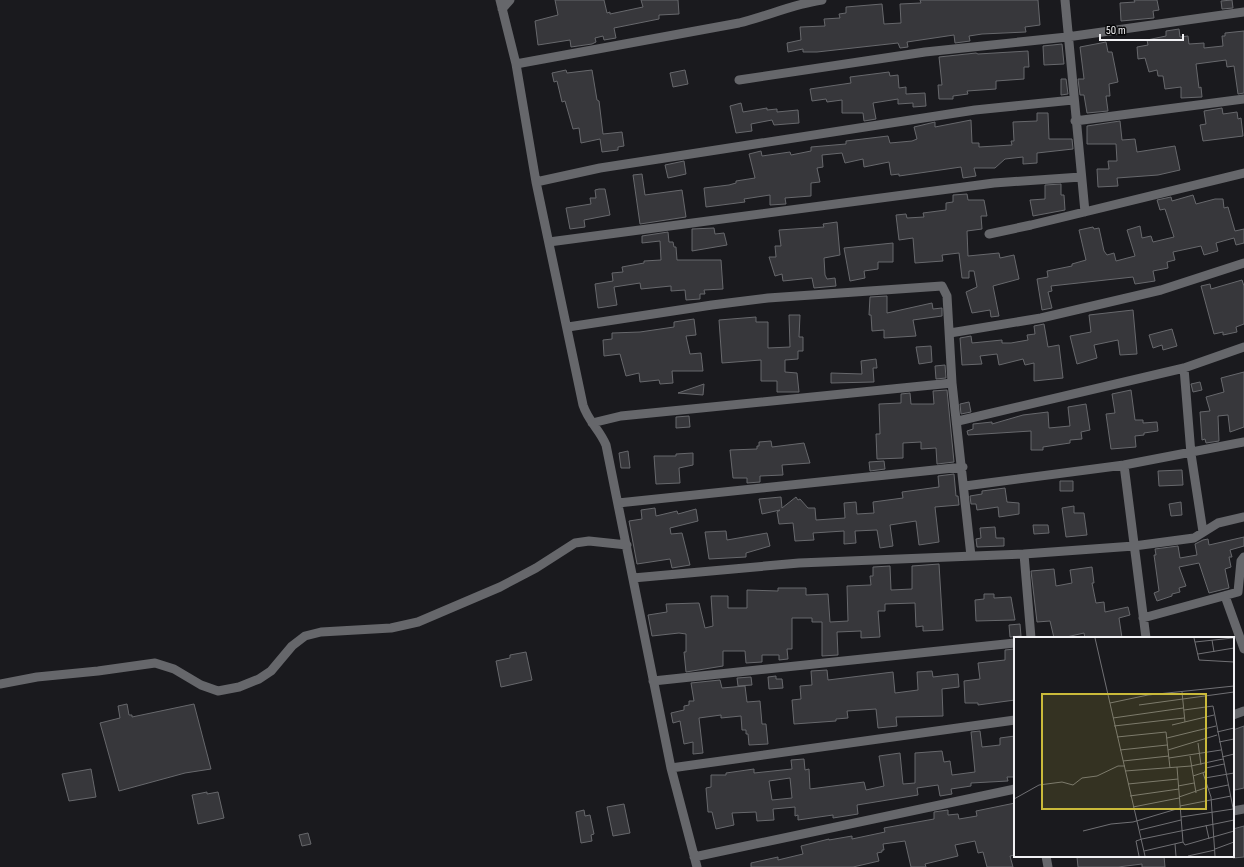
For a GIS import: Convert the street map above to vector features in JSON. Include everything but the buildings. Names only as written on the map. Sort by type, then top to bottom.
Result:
[{"type":"street","points":[[510,0],[501,4],[516,64],[536,182],[568,326],[583,405],[586,415],[603,438],[606,445],[671,768],[697,867]]},
{"type":"street","points":[[516,64],[739,23],[762,18],[792,6],[822,0]]},
{"type":"street","points":[[1065,0],[1067,37],[1085,212]]},
{"type":"street","points":[[738,80],[925,52],[1067,37],[1244,12]]},
{"type":"street","points":[[1075,121],[1244,98]]},
{"type":"street","points":[[536,182],[600,168],[975,110],[1073,100]]},
{"type":"street","points":[[989,234],[1244,173]]},
{"type":"street","points":[[549,242],[994,183],[1081,177]]},
{"type":"street","points":[[950,333],[1041,318],[1161,290],[1244,263]]},
{"type":"street","points":[[568,326],[726,303],[938,285],[945,289],[947,296],[952,383],[958,421],[971,556]]},
{"type":"street","points":[[958,421],[1184,368],[1244,347]]},
{"type":"street","points":[[1184,368],[1191,454],[1203,532]]},
{"type":"street","points":[[592,423],[621,416],[952,383]]},
{"type":"street","points":[[965,486],[1124,465],[1191,454],[1244,442]]},
{"type":"street","points":[[1124,465],[1146,637]]},
{"type":"street","points":[[618,503],[963,467]]},
{"type":"street","points":[[633,578],[799,563],[1024,554],[1134,546],[1187,540],[1198,536],[1218,523],[1244,517]]},
{"type":"street","points":[[0,684],[53,675],[98,671],[155,663],[174,669],[201,686],[218,691],[239,687],[258,679],[270,671],[292,646],[305,636],[321,632],[391,628],[418,622],[500,587],[536,568],[575,543],[589,540],[626,545]]},
{"type":"street","points":[[1024,554],[1031,637]]},
{"type":"street","points":[[1143,618],[1238,592],[1241,561],[1244,557]]},
{"type":"street","points":[[1225,596],[1242,634],[1244,649]]},
{"type":"street","points":[[653,681],[1014,643]]},
{"type":"street","points":[[1234,715],[1244,712]]},
{"type":"street","points":[[671,768],[1014,720]]},
{"type":"street","points":[[694,857],[1014,789]]},
{"type":"street","points":[[1234,811],[1244,810]]}]
